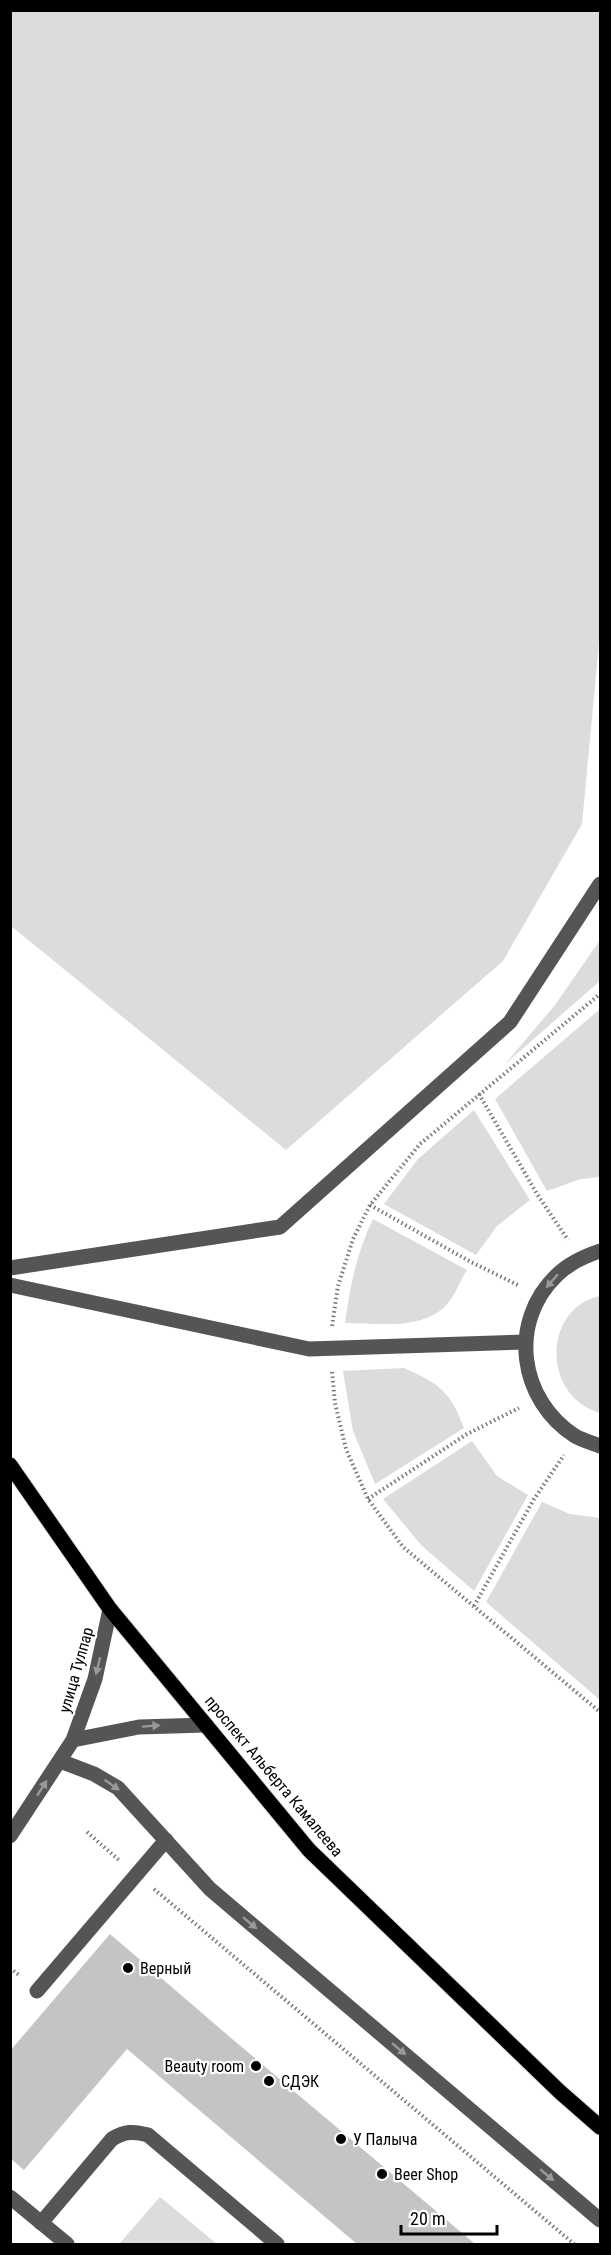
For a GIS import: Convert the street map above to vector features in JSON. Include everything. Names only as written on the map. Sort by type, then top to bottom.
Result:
[{"type":"main road","name":"проспект Альберта Камалеева","points":[[10,1465],[110,1609],[309,1850],[560,2092],[600,2127]]},
{"type":"street","points":[[10,1268],[280,1227],[510,1022],[600,884]]},
{"type":"street","points":[[600,1251],[580,1258],[557,1274],[539,1296],[529,1318],[525,1342],[527,1371],[538,1398],[554,1420],[577,1437],[600,1446]]},
{"type":"street","points":[[10,1285],[309,1349],[525,1342]]},
{"type":"street","name":"улица Тулпар","points":[[13,1825],[73,1740],[95,1679],[110,1609]]},
{"type":"street","name":"улица Тулпар","points":[[73,1740],[139,1727],[206,1725]]},
{"type":"street","points":[[60,1761],[94,1774],[118,1788],[210,1889],[600,2220]]},
{"type":"street","points":[[37,1991],[166,1840]]},
{"type":"street","points":[[41,2223],[112,2139],[128,2132],[137,2132],[148,2135],[277,2244]]},
{"type":"street","points":[[10,2197],[41,2223],[58,2242]]},
{"type":"path","points":[[479,1094],[537,1194],[580,1258]]},
{"type":"path","points":[[370,1205],[471,1262],[539,1296]]},
{"type":"path","points":[[368,1499],[467,1434],[538,1398]]},
{"type":"path","points":[[474,1606],[534,1499],[577,1437]]},
{"type":"path","points":[[87,1832],[574,2244]]},
{"type":"shaded area","points":[[10,11],[600,11],[600,632],[582,824],[503,961],[286,1150],[11,926]]},
{"type":"shaded area","points":[[600,940],[600,981],[505,1064],[555,1005]]},
{"type":"shaded area","points":[[600,1009],[600,1177],[581,1179],[547,1191],[495,1099]]},
{"type":"shaded area","points":[[474,1110],[530,1200],[497,1226],[476,1255],[384,1204],[418,1159]]},
{"type":"shaded area","points":[[373,1219],[467,1270],[451,1299],[442,1310],[430,1317],[403,1323],[345,1323],[355,1270]]},
{"type":"shaded area","points":[[600,1296],[600,1413],[581,1404],[567,1389],[559,1372],[556,1353],[559,1334],[568,1317],[581,1304]]},
{"type":"shaded area","points":[[404,1368],[427,1379],[442,1390],[454,1405],[464,1428],[375,1484],[353,1431],[343,1371]]},
{"type":"shaded area","points":[[472,1441],[497,1476],[528,1495],[474,1591],[421,1545],[383,1499]]},
{"type":"shaded area","points":[[542,1502],[570,1514],[600,1518],[600,1700],[486,1602]]},
{"type":"shaded area","points":[[160,2197],[217,2244],[119,2244]]},
{"type":"building","points":[[110,1934],[475,2244],[357,2244],[127,2049],[24,2170],[10,2158],[10,2051]]},
{"type":"place","name":"Верный","points":[[128,1968]]},
{"type":"place","name":"Beauty room","points":[[256,2066]]},
{"type":"place","name":"СДЭК","points":[[269,2081]]},
{"type":"place","name":"У Палыча","points":[[341,2139]]},
{"type":"place","name":"Beer Shop","points":[[382,2174]]}]
